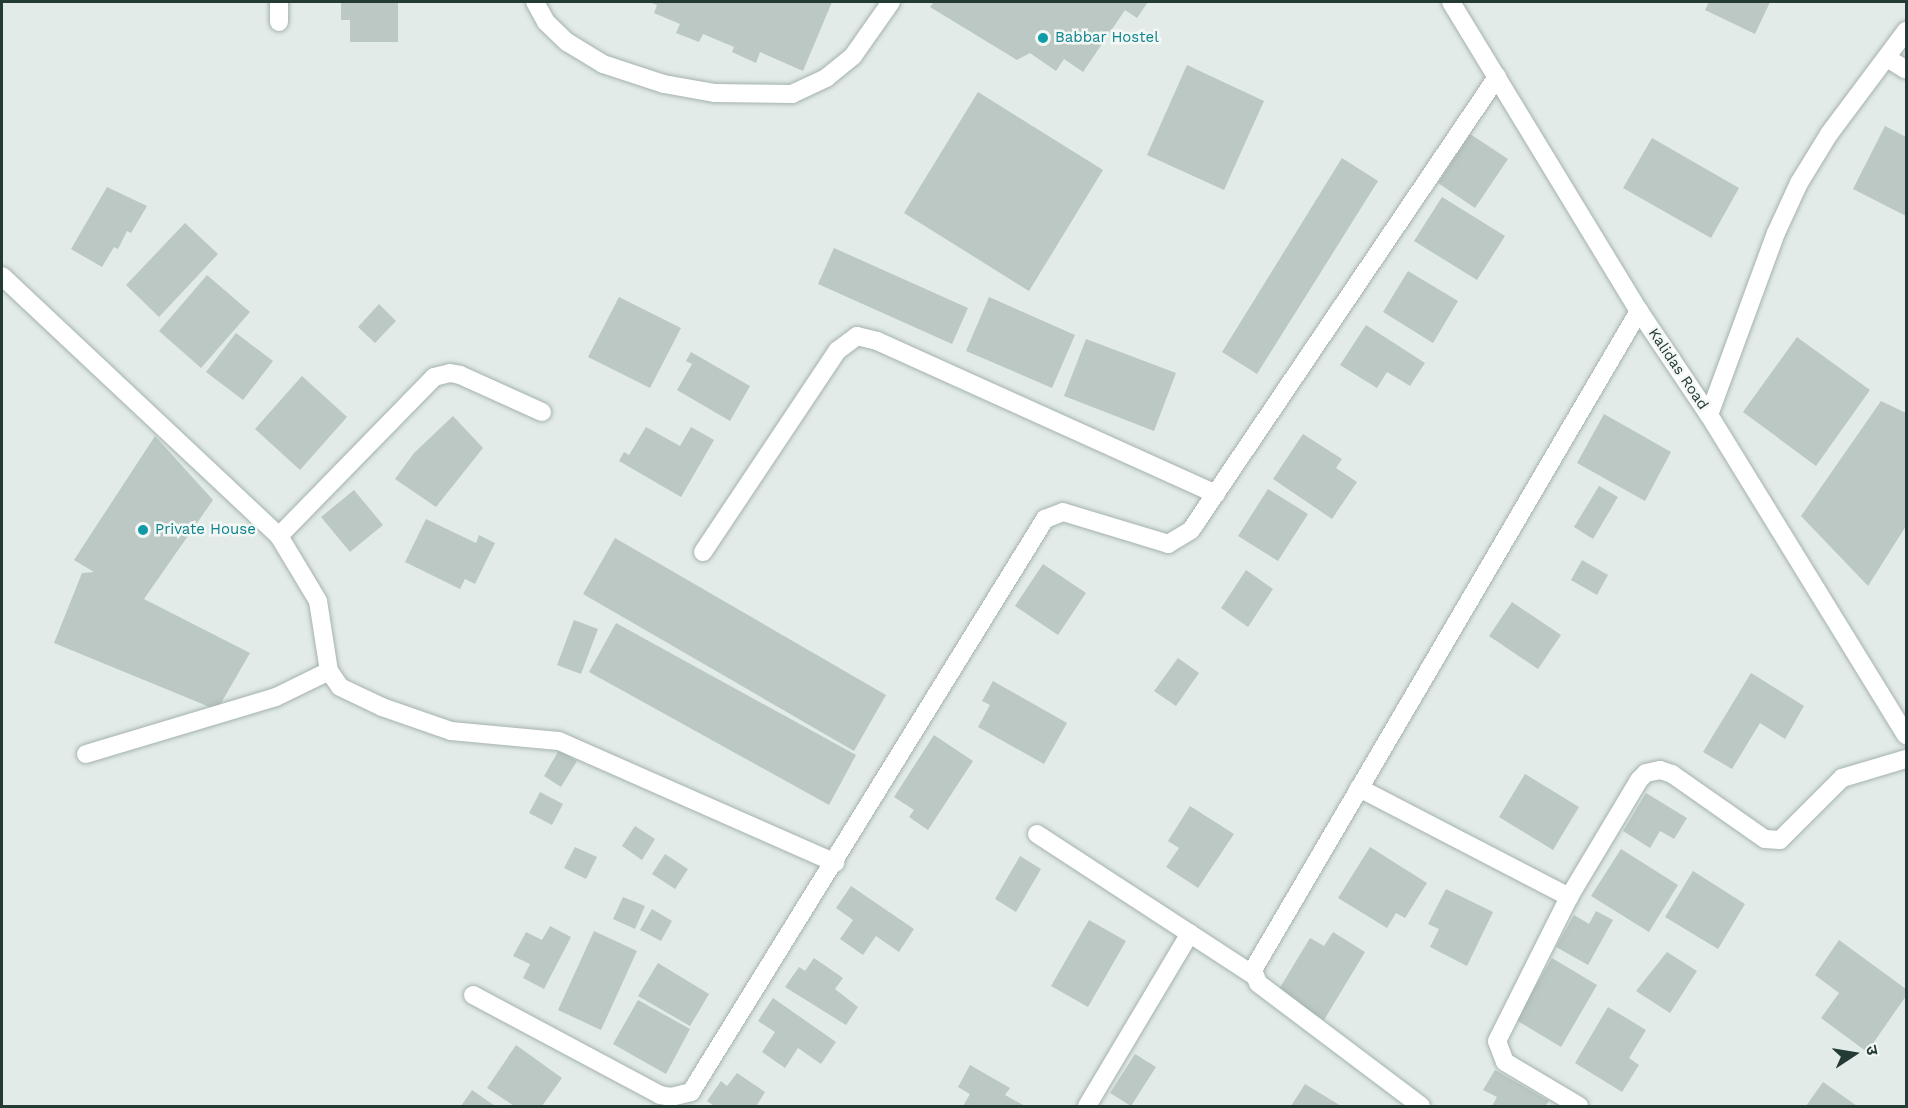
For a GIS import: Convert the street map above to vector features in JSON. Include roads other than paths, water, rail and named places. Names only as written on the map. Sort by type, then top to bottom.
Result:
[{"type":"street","points":[[279,2],[279,22]]},
{"type":"street","points":[[535,2],[546,22],[567,42],[603,64],[664,84],[715,93],[792,94],[826,78],[853,56],[891,2]]},
{"type":"street","name":"Kalidas Road","points":[[1451,2],[1466,10],[1497,77],[1639,311],[1709,415],[1906,735]]},
{"type":"street","points":[[1709,415],[1776,233],[1799,183],[1829,134],[1906,31]]},
{"type":"street","points":[[1887,58],[1906,70]]},
{"type":"street","points":[[474,994],[660,1095],[683,1096],[700,1082],[1045,519],[1063,512],[1168,544],[1191,530],[1497,77]]},
{"type":"street","points":[[2,276],[279,536],[318,602],[329,671],[340,687],[363,699],[451,731],[559,741],[835,863]]},
{"type":"street","points":[[1253,975],[1255,964],[1639,311]]},
{"type":"street","points":[[703,552],[837,351],[857,336],[878,341],[1216,494]]},
{"type":"street","points":[[279,536],[426,383],[442,373],[460,375],[542,412]]},
{"type":"street","points":[[86,754],[276,697],[329,671]]},
{"type":"street","points":[[1578,1107],[1506,1062],[1497,1041],[1569,897],[1646,773],[1660,770],[1672,774],[1772,840],[1786,836],[1842,778],[1906,759]]},
{"type":"street","points":[[1359,788],[1569,897]]},
{"type":"street","points":[[1037,834],[1253,975],[1258,983],[1421,1107]]},
{"type":"street","points":[[1087,1107],[1190,933]]},
{"type":"place","name":"Babbar Hostel","points":[[1043,38]]},
{"type":"place","name":"Private House","points":[[143,530]]}]
